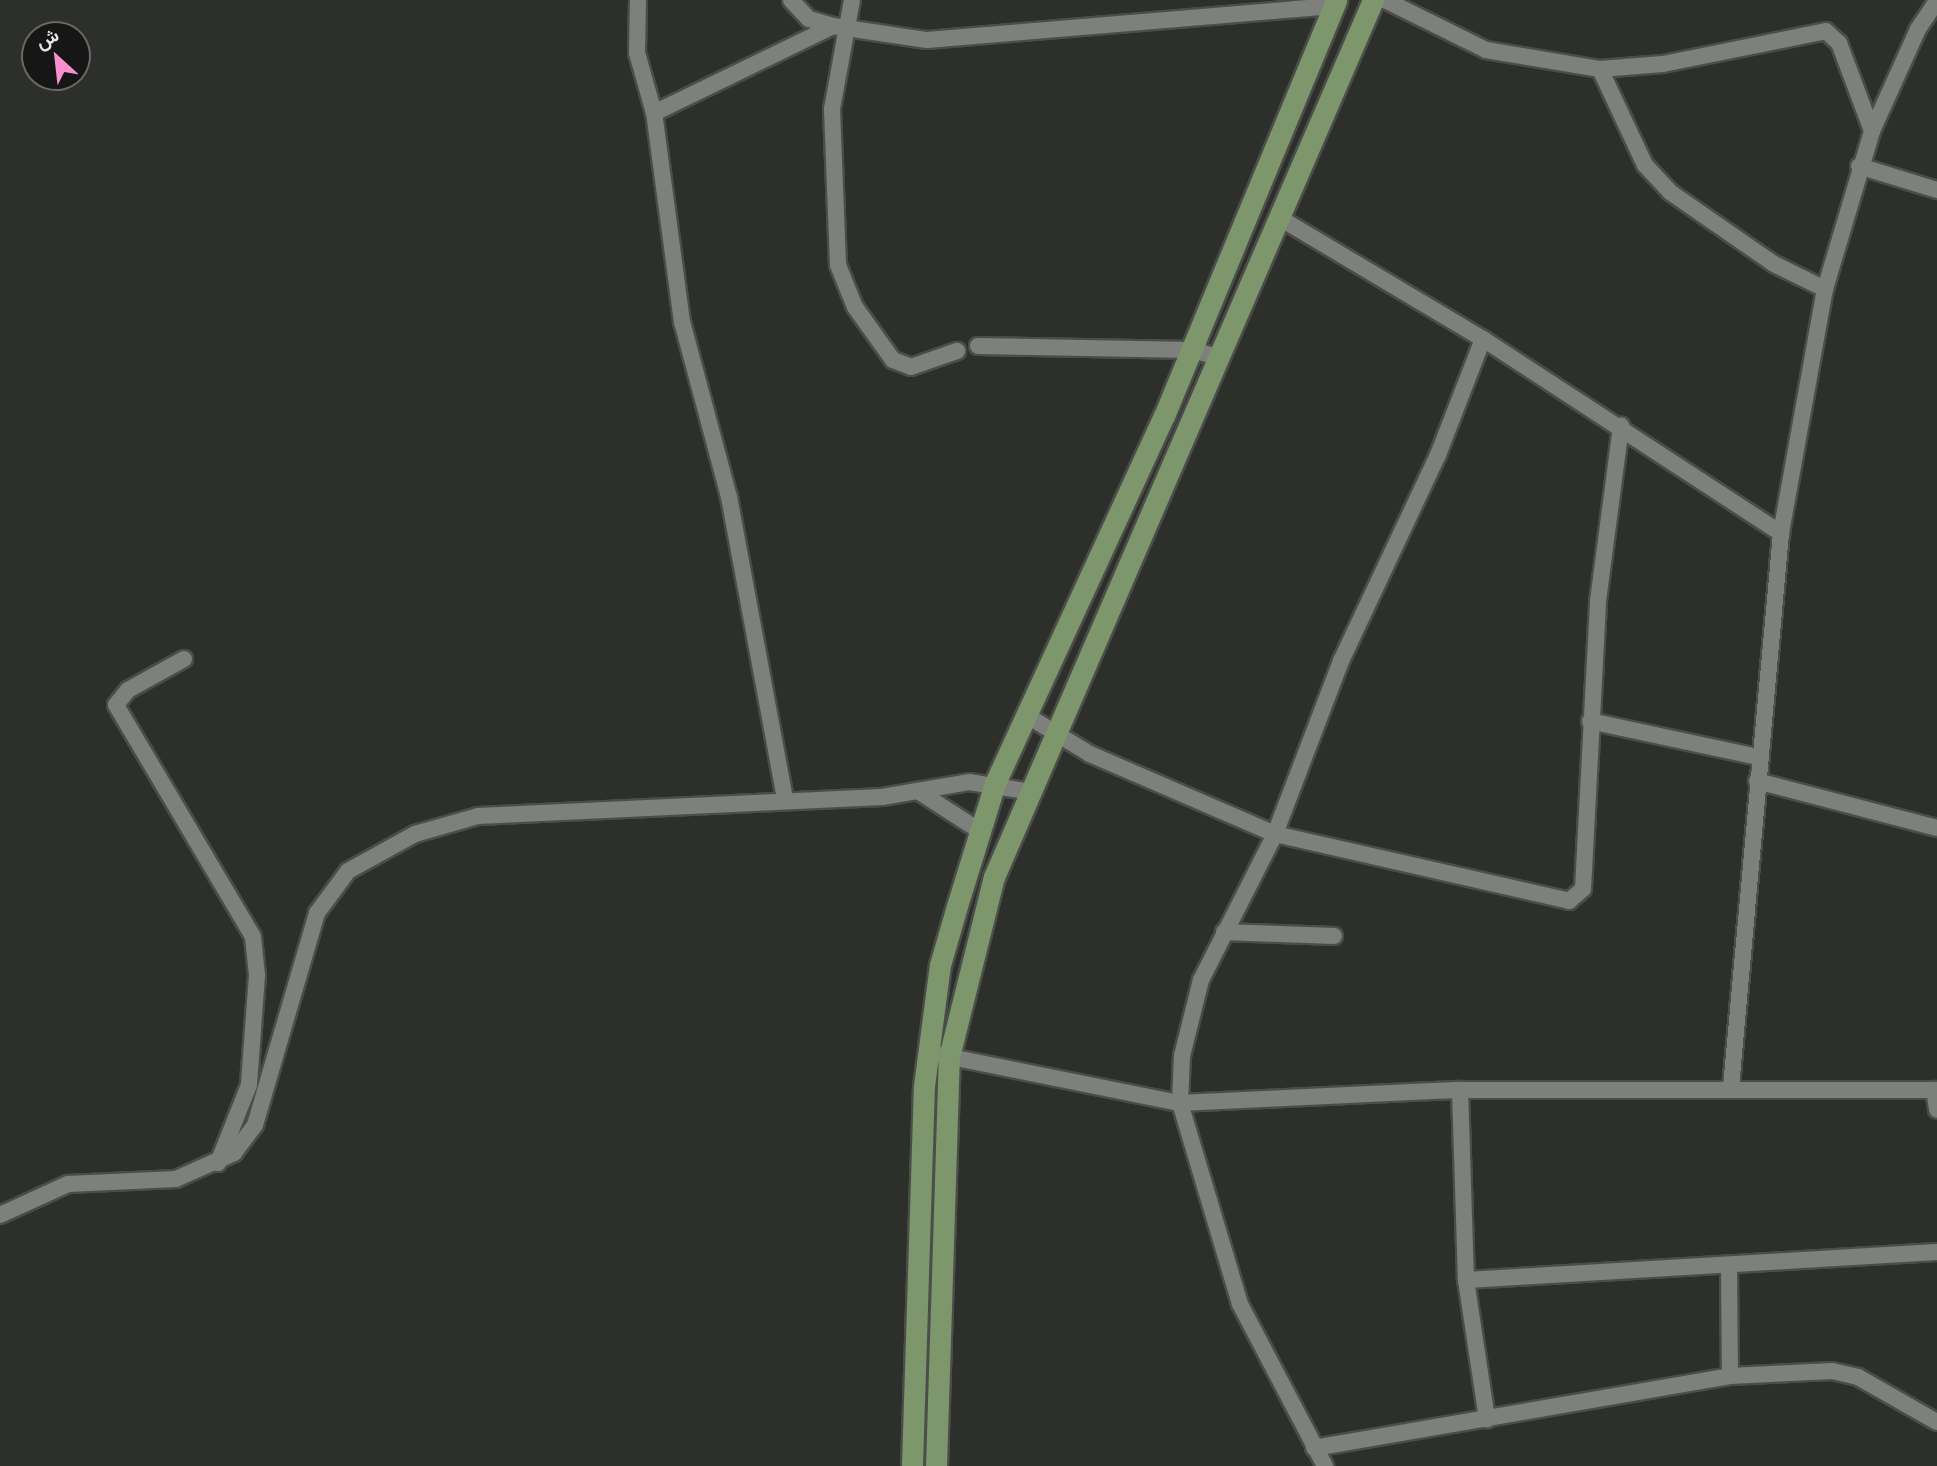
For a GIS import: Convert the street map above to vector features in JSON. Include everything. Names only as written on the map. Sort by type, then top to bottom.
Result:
[{"type":"main road","points":[[912,1466],[939,1054],[994,877],[1026,791],[1219,357],[1373,0]]},
{"type":"main road","points":[[936,1466],[940,965],[995,783],[1192,350],[1334,3]]},
{"type":"street","points":[[638,0],[636,53],[654,113],[682,322],[729,497],[785,799]]},
{"type":"street","points":[[791,0],[810,19],[838,28],[959,39],[1171,15],[1334,3]]},
{"type":"street","points":[[852,0],[838,28],[832,108],[830,198],[846,289],[874,339],[902,365],[924,365],[957,351]]},
{"type":"street","points":[[1385,0],[1486,50],[1600,69],[1663,64],[1826,31],[1839,43],[1872,131]]},
{"type":"street","points":[[1731,1087],[1758,758],[1782,533],[1825,289],[1858,166],[1918,29],[1937,1]]},
{"type":"street","points":[[654,113],[838,28]]},
{"type":"street","points":[[1600,69],[1645,164],[1670,192],[1774,264],[1825,289]]},
{"type":"street","points":[[1858,166],[1937,190]]},
{"type":"street","points":[[1278,217],[1483,339],[1622,426],[1782,533]]},
{"type":"street","points":[[1325,1466],[1240,1304],[1180,1103],[1188,1022],[1224,932],[1275,834],[1341,661],[1438,455],[1483,339]]},
{"type":"street","points":[[978,346],[1192,350],[1219,357]]},
{"type":"street","points":[[1026,715],[1090,754],[1275,834],[1569,901],[1583,888],[1590,721],[1622,426]]},
{"type":"street","points":[[184,659],[128,690],[116,705],[253,937],[249,1085],[218,1163]]},
{"type":"street","points":[[1590,721],[1758,758]]},
{"type":"street","points":[[1757,781],[1937,828]]},
{"type":"street","points":[[0,1215],[68,1184],[176,1179],[218,1163],[255,1125],[317,913],[348,871],[368,858],[459,818],[918,792],[995,783],[1026,791]]},
{"type":"street","points":[[918,792],[980,831]]},
{"type":"street","points":[[1224,932],[1334,936]]},
{"type":"street","points":[[939,1054],[1180,1103],[1460,1090],[1731,1087],[1935,1090],[1937,1110]]},
{"type":"street","points":[[1460,1090],[1465,1280],[1487,1419]]},
{"type":"street","points":[[1465,1280],[1729,1268],[1937,1252]]},
{"type":"street","points":[[1729,1268],[1730,1376]]},
{"type":"street","points":[[1314,1448],[1730,1376],[1845,1374],[1937,1422]]}]
